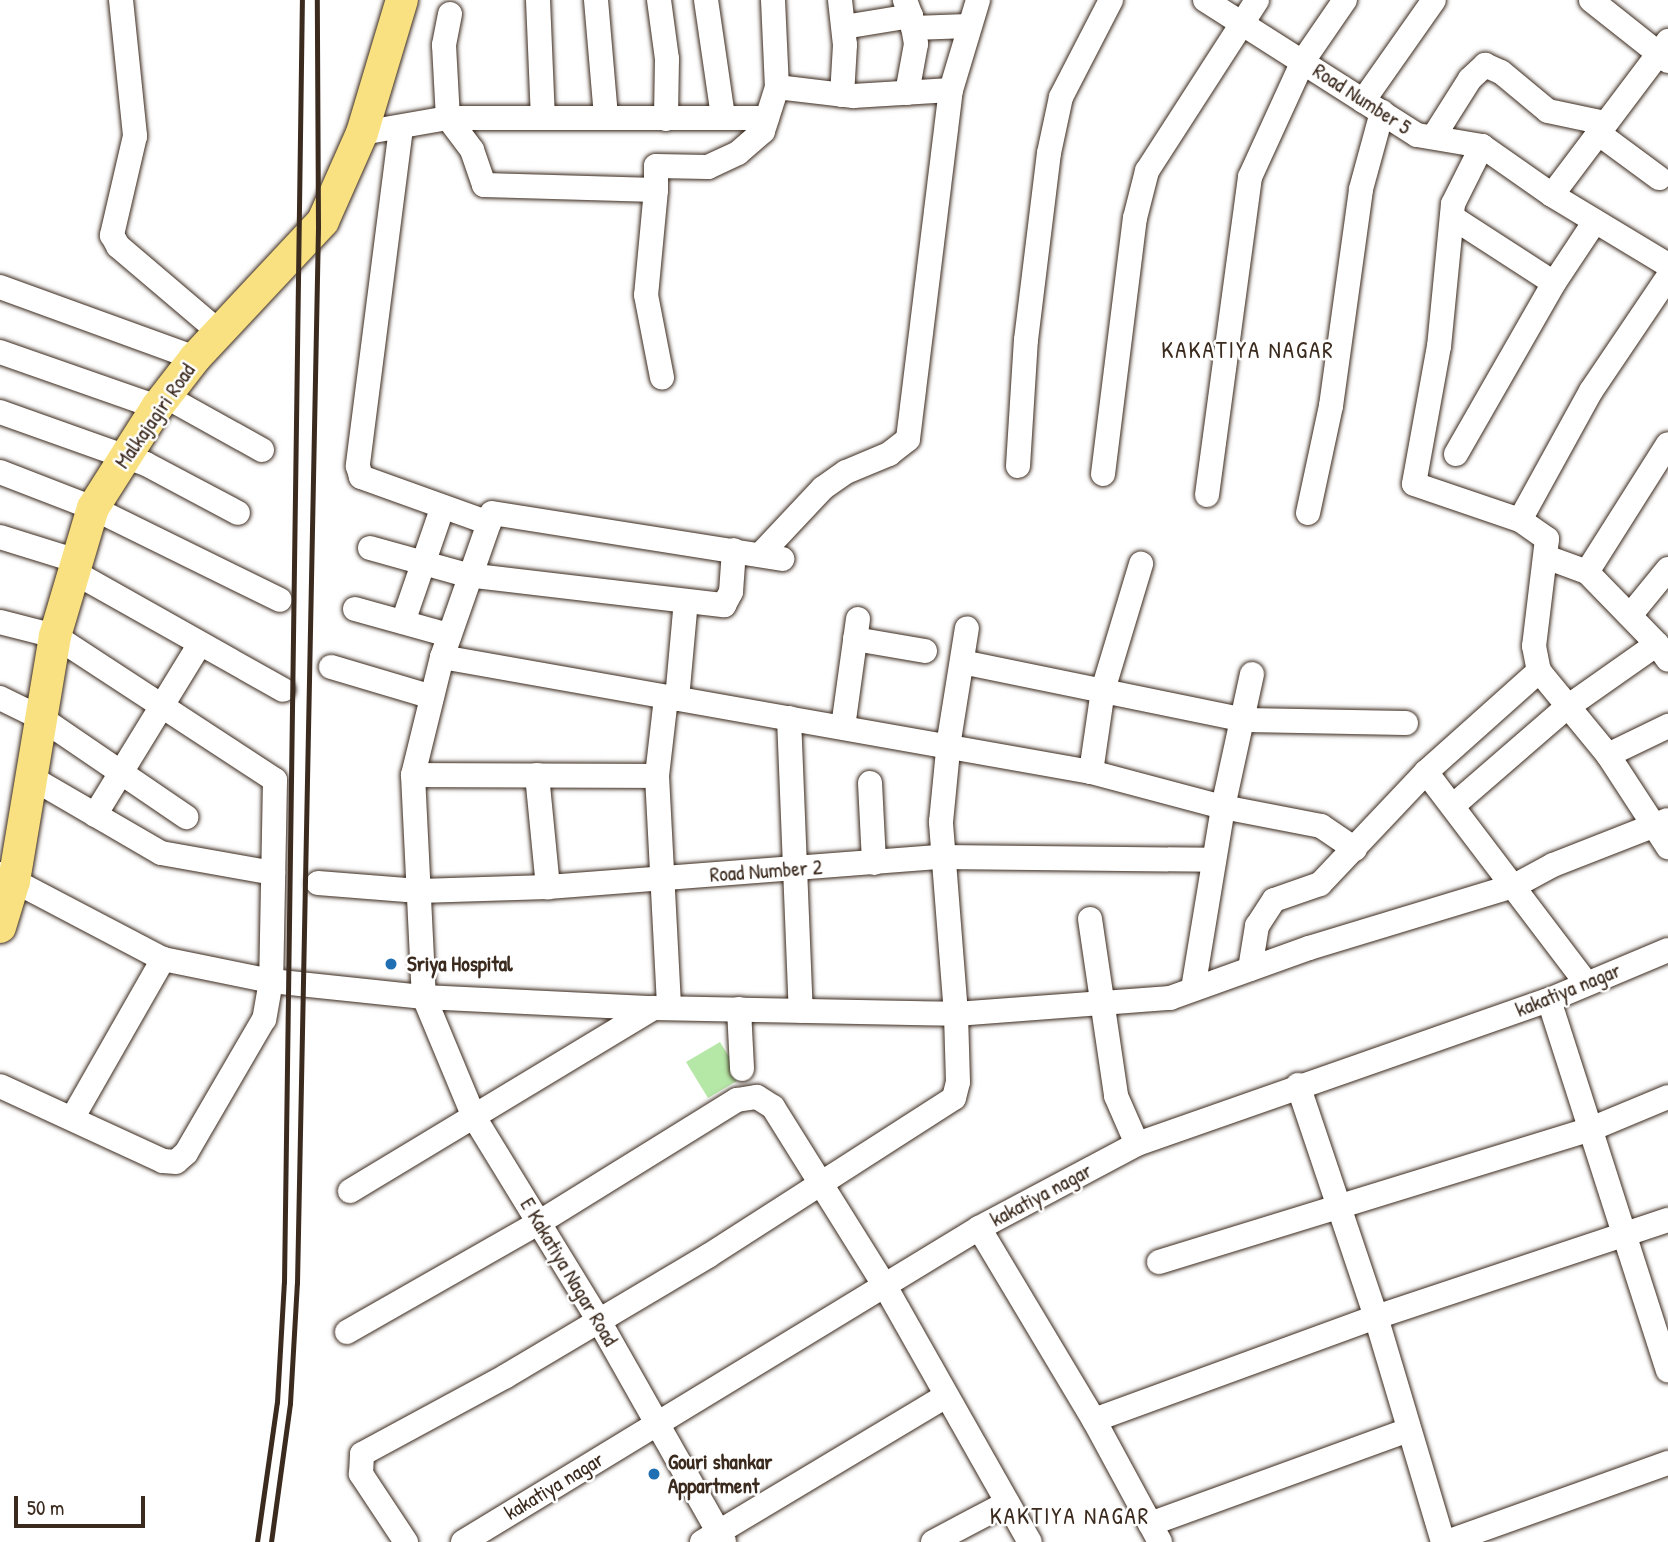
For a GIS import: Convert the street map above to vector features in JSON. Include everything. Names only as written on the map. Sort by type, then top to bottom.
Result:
[{"type":"main road","name":"Malkajagiri Road","points":[[0,927],[7,877],[32,778],[55,636],[73,565],[93,508],[161,402],[195,358],[323,222],[362,133],[402,0]]},
{"type":"street","points":[[121,0],[135,135],[112,235],[118,246],[219,332]]},
{"type":"street","points":[[538,0],[543,117]]},
{"type":"street","points":[[596,0],[606,117]]},
{"type":"street","points":[[659,0],[667,59],[666,119]]},
{"type":"street","points":[[706,0],[723,117]]},
{"type":"street","points":[[662,377],[646,295],[656,166],[708,167],[738,153],[763,131],[776,87],[773,0]]},
{"type":"street","points":[[840,0],[844,27],[842,95]]},
{"type":"street","points":[[1018,466],[1026,340],[1049,153],[1061,97],[1111,0]]},
{"type":"street","name":"Road Number 5","points":[[1205,0],[1418,135],[1482,146],[1552,195],[1668,265]]},
{"type":"street","points":[[1103,474],[1135,218],[1147,171],[1239,23],[1257,0]]},
{"type":"street","points":[[1207,495],[1250,177],[1303,61],[1345,0]]},
{"type":"street","points":[[1308,513],[1331,406],[1373,106],[1434,0]]},
{"type":"street","points":[[1552,195],[1602,128],[1665,52],[1591,0]]},
{"type":"street","points":[[401,128],[358,466],[361,477],[442,509],[489,523],[492,513],[771,557],[823,488],[846,472],[889,454],[908,439],[951,90],[969,11],[910,15],[844,27]]},
{"type":"street","points":[[450,14],[444,45],[448,118],[472,150],[484,185],[656,190]]},
{"type":"street","points":[[907,93],[916,44],[910,15]]},
{"type":"street","points":[[1434,136],[1470,79],[1485,65],[1501,72],[1548,111],[1602,128],[1659,178]]},
{"type":"street","points":[[776,87],[842,95],[951,90]]},
{"type":"street","points":[[362,133],[448,118],[767,118]]},
{"type":"street","points":[[1482,146],[1453,204],[1439,346],[1414,485],[1520,520],[1547,539],[1534,646],[1539,671],[1660,824],[1668,847]]},
{"type":"street","points":[[1452,217],[1553,283]]},
{"type":"street","points":[[1456,454],[1553,283],[1595,221]]},
{"type":"street","points":[[1520,520],[1591,391],[1668,277]]},
{"type":"street","points":[[0,287],[195,358]]},
{"type":"street","points":[[0,352],[161,402],[262,450]]},
{"type":"street","points":[[0,412],[125,455],[238,513]]},
{"type":"street","points":[[1587,572],[1668,444]]},
{"type":"street","points":[[0,472],[93,508],[280,600]]},
{"type":"street","points":[[403,622],[421,562],[442,509]]},
{"type":"street","name":"E Kakatiya Nagar Road","points":[[489,523],[467,575],[445,646],[413,775],[424,997],[474,1117],[598,1319],[657,1424],[715,1539]]},
{"type":"street","points":[[0,537],[73,565],[199,645],[283,690]]},
{"type":"street","points":[[370,548],[467,575],[724,605],[732,592],[734,550]]},
{"type":"street","points":[[1455,804],[1566,708],[1662,652],[1632,613],[1587,572],[1546,557]]},
{"type":"street","points":[[1091,772],[1103,690],[1141,564]]},
{"type":"street","points":[[1632,613],[1666,576]]},
{"type":"street","points":[[661,1008],[664,879],[657,776],[686,600]]},
{"type":"street","points":[[355,609],[403,622],[445,646],[671,698],[1091,772],[1223,807],[1321,826],[1355,849]]},
{"type":"street","points":[[0,622],[55,636],[275,780],[271,981],[258,1034],[186,1153],[176,1161],[163,1161],[73,1117],[0,1086]]},
{"type":"street","points":[[406,1542],[361,1474],[362,1454],[506,1376],[820,1184],[954,1098],[958,1082],[956,1013],[941,857],[948,745],[967,628]]},
{"type":"street","points":[[842,727],[856,629],[925,651]]},
{"type":"street","points":[[95,816],[199,645]]},
{"type":"street","points":[[962,662],[1245,720],[1406,723]]},
{"type":"street","points":[[331,667],[432,697]]},
{"type":"street","points":[[1250,969],[1257,926],[1274,900],[1320,884],[1426,772],[1539,671]]},
{"type":"street","points":[[1194,989],[1223,807],[1245,720],[1252,674]]},
{"type":"street","points":[[0,698],[41,718],[186,817]]},
{"type":"street","points":[[789,718],[801,1011]]},
{"type":"street","points":[[1608,755],[1668,726]]},
{"type":"street","points":[[1426,772],[1455,804],[1586,982]]},
{"type":"street","points":[[413,775],[657,776]]},
{"type":"street","points":[[537,775],[548,887]]},
{"type":"street","points":[[32,778],[161,853],[274,873]]},
{"type":"street","points":[[870,783],[874,863]]},
{"type":"street","points":[[7,877],[163,959],[271,981],[424,997],[661,1008],[956,1013],[1170,998],[1250,969],[1516,885],[1553,865],[1660,824]]},
{"type":"street","name":"Road Number 2","points":[[318,883],[419,891],[548,887],[941,857],[1214,860]]},
{"type":"street","points":[[1090,919],[1116,1096],[1137,1144]]},
{"type":"street","name":"kakatiya nagar","points":[[463,1542],[979,1228],[1137,1144],[1298,1085],[1549,1000],[1586,982],[1668,950]]},
{"type":"street","points":[[73,1117],[163,959]]},
{"type":"street","points":[[1549,1000],[1666,1356]]},
{"type":"street","points":[[350,1191],[661,1008]]},
{"type":"street","points":[[739,1009],[742,1069]]},
{"type":"street","points":[[1298,1085],[1376,1317],[1408,1430],[1445,1542],[1668,1463]]},
{"type":"street","points":[[347,1332],[540,1222],[737,1100],[757,1097],[773,1107],[885,1286],[1030,1542]]},
{"type":"street","points":[[1159,1262],[1337,1204],[1591,1129],[1668,1097]]},
{"type":"street","points":[[1094,1420],[1376,1317],[1668,1220]]},
{"type":"street","points":[[979,1228],[1094,1420],[1155,1533],[1408,1430]]},
{"type":"street","points":[[715,1539],[946,1396]]},
{"type":"street","points":[[933,1542],[1007,1503]]},
{"type":"green space","points":[[720,1042],[742,1078],[708,1098],[686,1062]]},
{"type":"railway","points":[[257,1542],[277,1402],[284,1282],[302,0]]},
{"type":"railway","points":[[271,1542],[290,1403],[297,1283],[318,227],[317,0]]},
{"type":"place","name":"Sriya Hospital","points":[[391,964]]},
{"type":"place","name":"Gouri shankar Appartment","points":[[654,1474]]},
{"type":"district","name":"KAKATIYA NAGAR","points":[[1248,350]]},
{"type":"district","name":"KAKTIYA NAGAR","points":[[1070,1516]]}]
